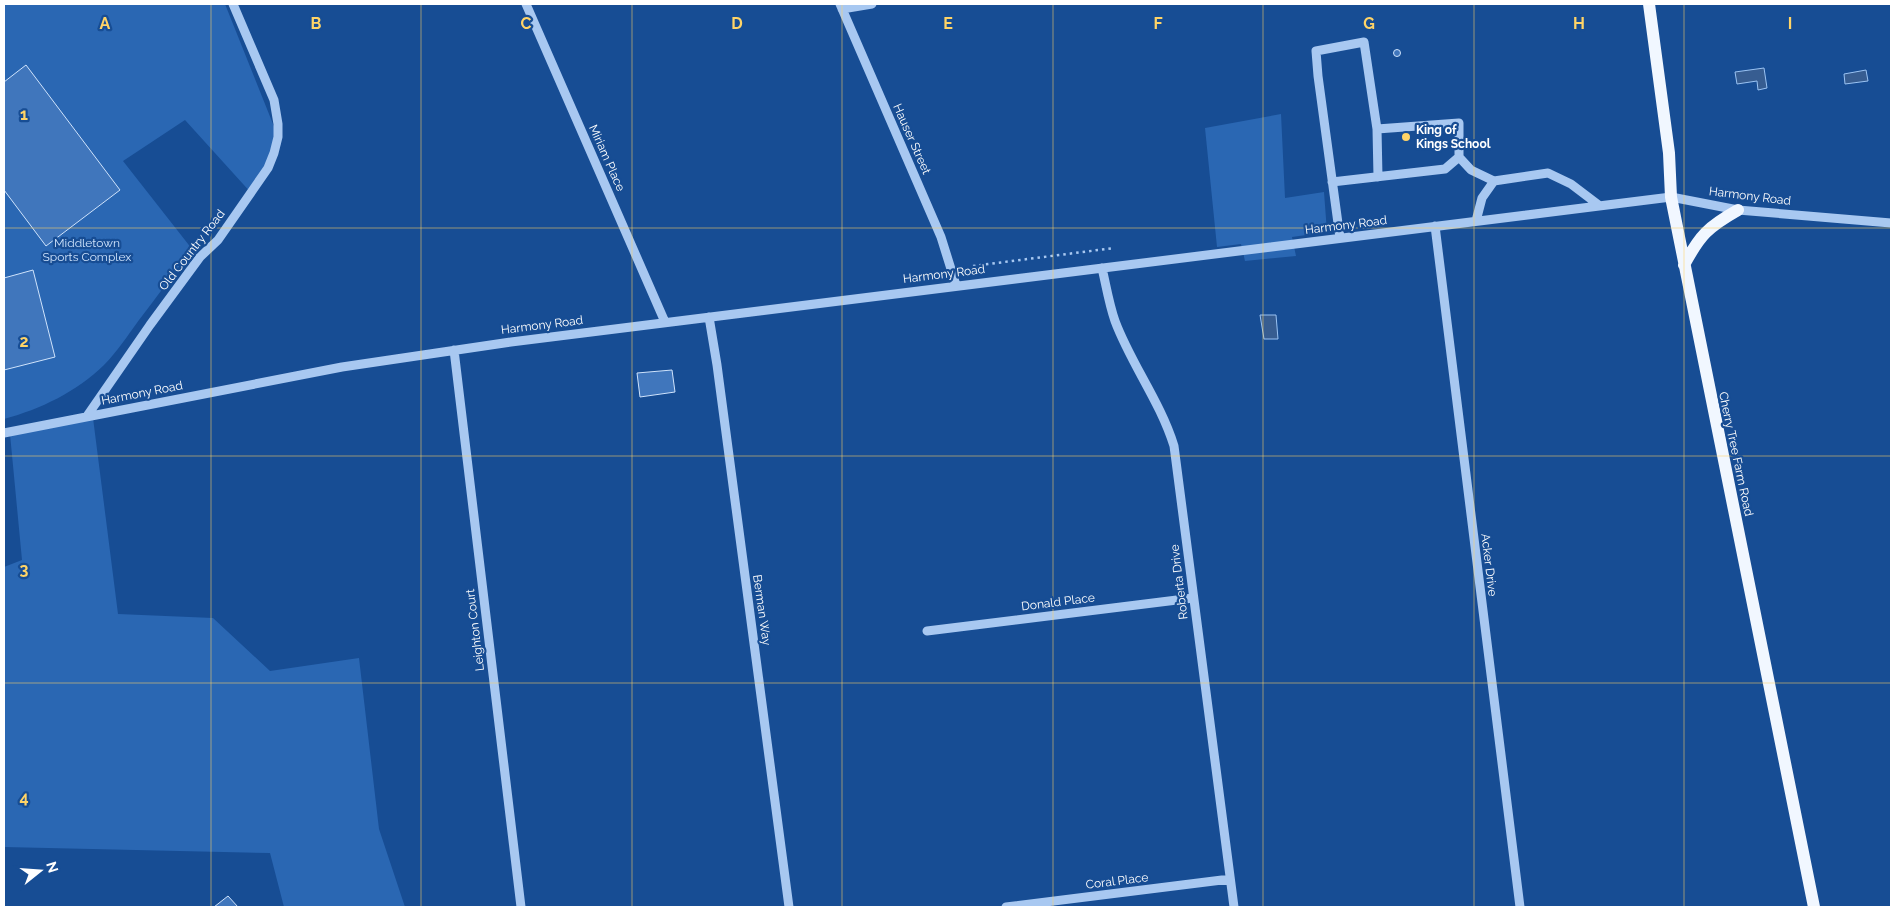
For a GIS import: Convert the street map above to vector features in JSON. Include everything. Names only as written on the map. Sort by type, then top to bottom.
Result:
[{"type":"main road","name":"Cherry Tree Farm Road","points":[[1649,4],[1669,153],[1671,197],[1814,907]]},
{"type":"main road","points":[[1684,264],[1696,242],[1707,230],[1738,210]]},
{"type":"street","name":"Old Country Road","points":[[86,416],[195,264],[218,240],[268,168],[274,153],[278,137],[274,100],[234,4]]},
{"type":"street","name":"Miriam Place","points":[[526,4],[665,322]]},
{"type":"street","points":[[841,7],[872,4]]},
{"type":"street","name":"Hauser Street","points":[[841,7],[941,237],[956,285]]},
{"type":"street","points":[[1340,238],[1316,51],[1364,42],[1377,129],[1378,177]]},
{"type":"street","points":[[1377,129],[1459,123],[1459,157],[1471,170],[1494,181],[1548,172],[1571,184],[1600,206]]},
{"type":"street","points":[[1332,182],[1445,169],[1459,157]]},
{"type":"street","points":[[1476,221],[1482,198],[1494,181]]},
{"type":"street","name":"Harmony Road","points":[[4,432],[342,366],[454,350],[956,285],[1671,197],[1738,210],[1891,223]]},
{"type":"street","name":"Acker Drive","points":[[1435,226],[1520,907]]},
{"type":"street","name":"Roberta Drive","points":[[1102,268],[1115,322],[1163,414],[1174,446],[1178,465],[1193,598],[1234,907]]},
{"type":"street","name":"Berman Way","points":[[709,317],[789,907]]},
{"type":"street","name":"Leighton Court","points":[[454,350],[521,907]]},
{"type":"street","name":"Donald Place","points":[[927,632],[1193,598]]},
{"type":"street","name":"Coral Place","points":[[1006,907],[1230,878]]},
{"type":"path","points":[[973,266],[1114,248]]},
{"type":"green space","name":"Middletown Sports Complex","points":[[4,4],[225,4],[281,144],[253,195],[185,120],[123,161],[192,249],[118,349],[93,375],[45,405],[4,419]]},
{"type":"green space","points":[[1281,114],[1285,198],[1324,192],[1327,232],[1292,237],[1296,256],[1245,261],[1241,244],[1217,247],[1205,128]]},
{"type":"green space","points":[[93,418],[118,614],[213,618],[270,671],[359,658],[379,829],[405,907],[284,907],[270,853],[4,847],[4,567],[22,560],[10,434]]},
{"type":"shaded area","points":[[1764,68],[1767,88],[1758,90],[1757,81],[1737,84],[1735,72]]},
{"type":"shaded area","points":[[1866,70],[1868,81],[1845,84],[1844,74]]},
{"type":"shaded area","points":[[1260,315],[1276,315],[1278,339],[1264,339]]},
{"type":"building","points":[[1397,50],[1400,53],[1397,56],[1394,53]]},
{"type":"building","points":[[26,65],[120,190],[46,246],[4,190],[4,82]]},
{"type":"building","points":[[33,270],[55,357],[4,370],[4,278]]},
{"type":"building","points":[[672,370],[675,392],[640,397],[637,373]]},
{"type":"building","points":[[228,896],[238,907],[214,907]]},
{"type":"place","name":"King of Kings School","points":[[1406,137]]}]
